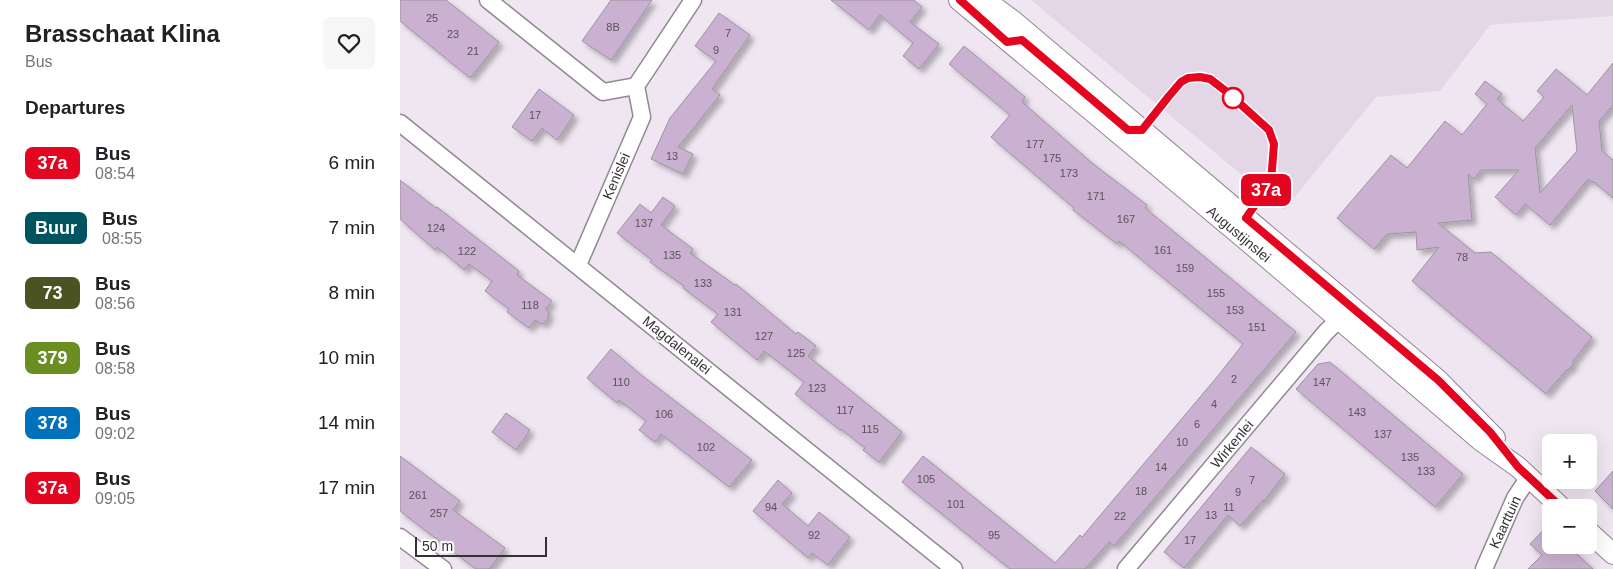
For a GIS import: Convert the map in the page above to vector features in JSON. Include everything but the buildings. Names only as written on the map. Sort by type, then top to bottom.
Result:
[{"type":"street","points":[[488,0],[603,92],[636,86],[693,0]]},
{"type":"street","name":"Augustijnslei","points":[[960,0],[1480,440],[1523,472],[1552,499]]},
{"type":"street","name":"Augustijnslei","points":[[986,0],[1438,380],[1490,432],[1523,472]]},
{"type":"street","name":"Kenislei","points":[[578,265],[642,117],[636,86]]},
{"type":"street","name":"Magdalenalei","points":[[400,123],[954,569]]},
{"type":"street","name":"Wirkenlei","points":[[1126,569],[1339,319]]},
{"type":"street","name":"Kaarttuin","points":[[1484,569],[1515,498],[1523,472]]},
{"type":"street","points":[[400,538],[443,569]]},
{"type":"street","points":[[1597,539],[1613,554]]},
{"type":"shaded area","points":[[1031,0],[1613,0],[1613,16],[1490,25],[1440,91],[1376,97],[1284,210]]},
{"type":"bus line","name":"37a","points":[[960,0],[1007,42],[1022,40],[1128,130],[1142,130],[1181,82],[1188,78],[1200,77],[1210,79],[1227,92],[1269,130],[1274,144],[1271,182],[1246,218],[1438,380],[1490,432],[1518,467],[1552,499]]}]
